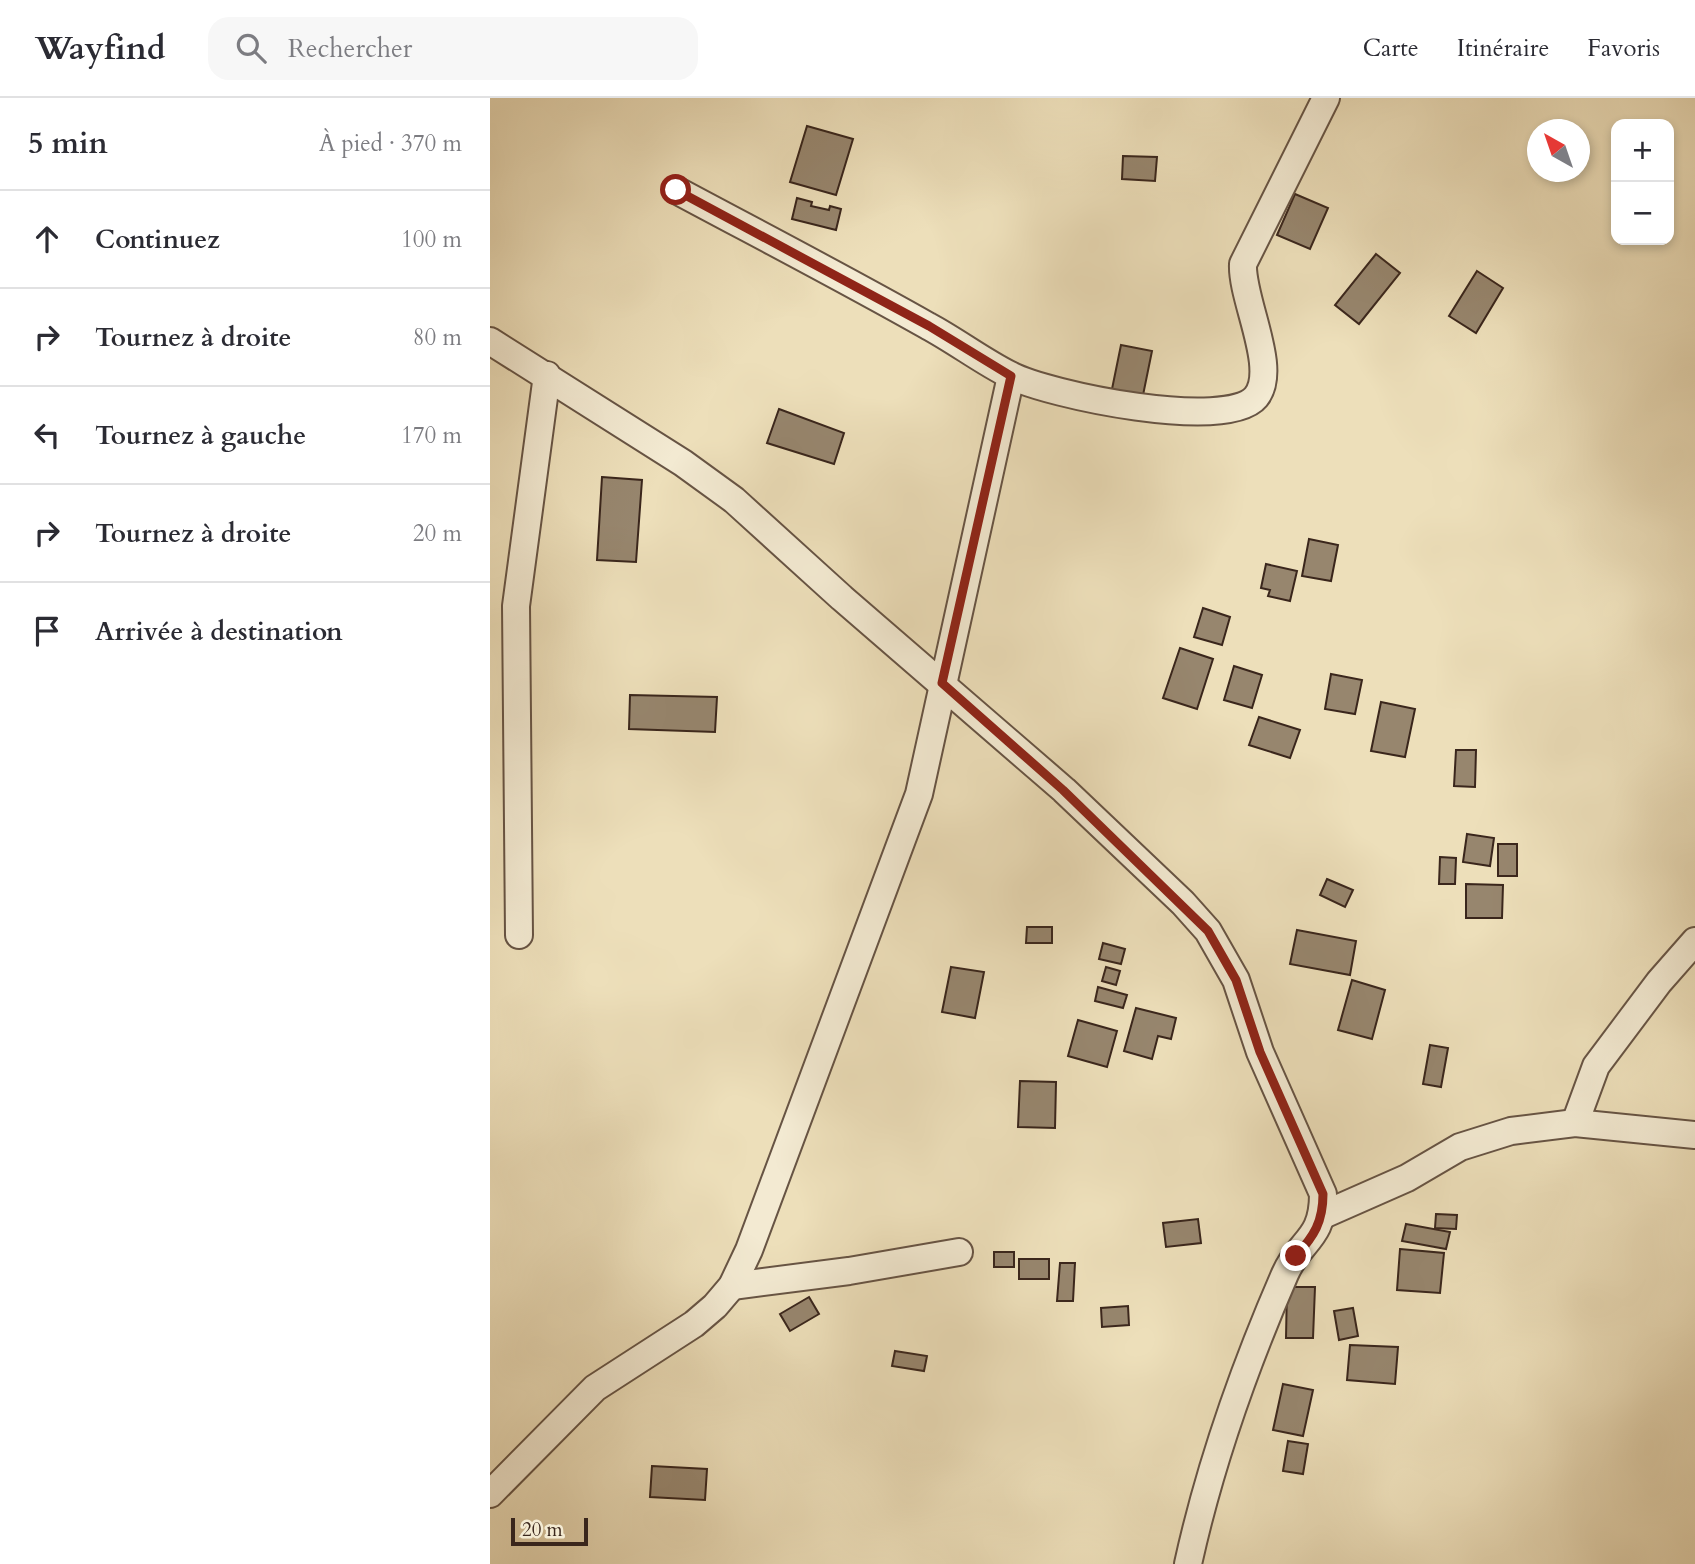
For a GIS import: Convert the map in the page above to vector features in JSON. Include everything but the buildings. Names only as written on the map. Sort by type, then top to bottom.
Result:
[{"type":"street","points":[[676,190],[929,326],[1011,376],[1054,391],[1139,407],[1219,412],[1248,403],[1256,396],[1265,374],[1242,280],[1242,264],[1326,98]]},
{"type":"street","points":[[490,341],[547,375],[734,500],[842,598],[1063,790],[1208,931],[1236,980],[1260,1052],[1323,1194],[1323,1215],[1313,1237],[1286,1270],[1226,1423],[1188,1564]]},
{"type":"street","points":[[519,935],[516,606],[547,375]]},
{"type":"street","points":[[490,1494],[595,1388],[694,1324],[732,1286],[749,1250],[912,814],[934,737],[942,683],[1011,376]]},
{"type":"street","points":[[1575,1122],[1595,1066],[1659,982],[1695,941]]},
{"type":"street","points":[[1323,1215],[1408,1178],[1460,1147],[1511,1130],[1575,1122],[1695,1135]]},
{"type":"street","points":[[732,1286],[849,1271],[959,1252]]},
{"type":"route","points":[[676,190],[929,326],[1011,376],[942,683],[1142,863],[1183,903],[1223,953],[1236,980],[1260,1052],[1323,1194],[1323,1215],[1313,1237],[1296,1256]]}]
